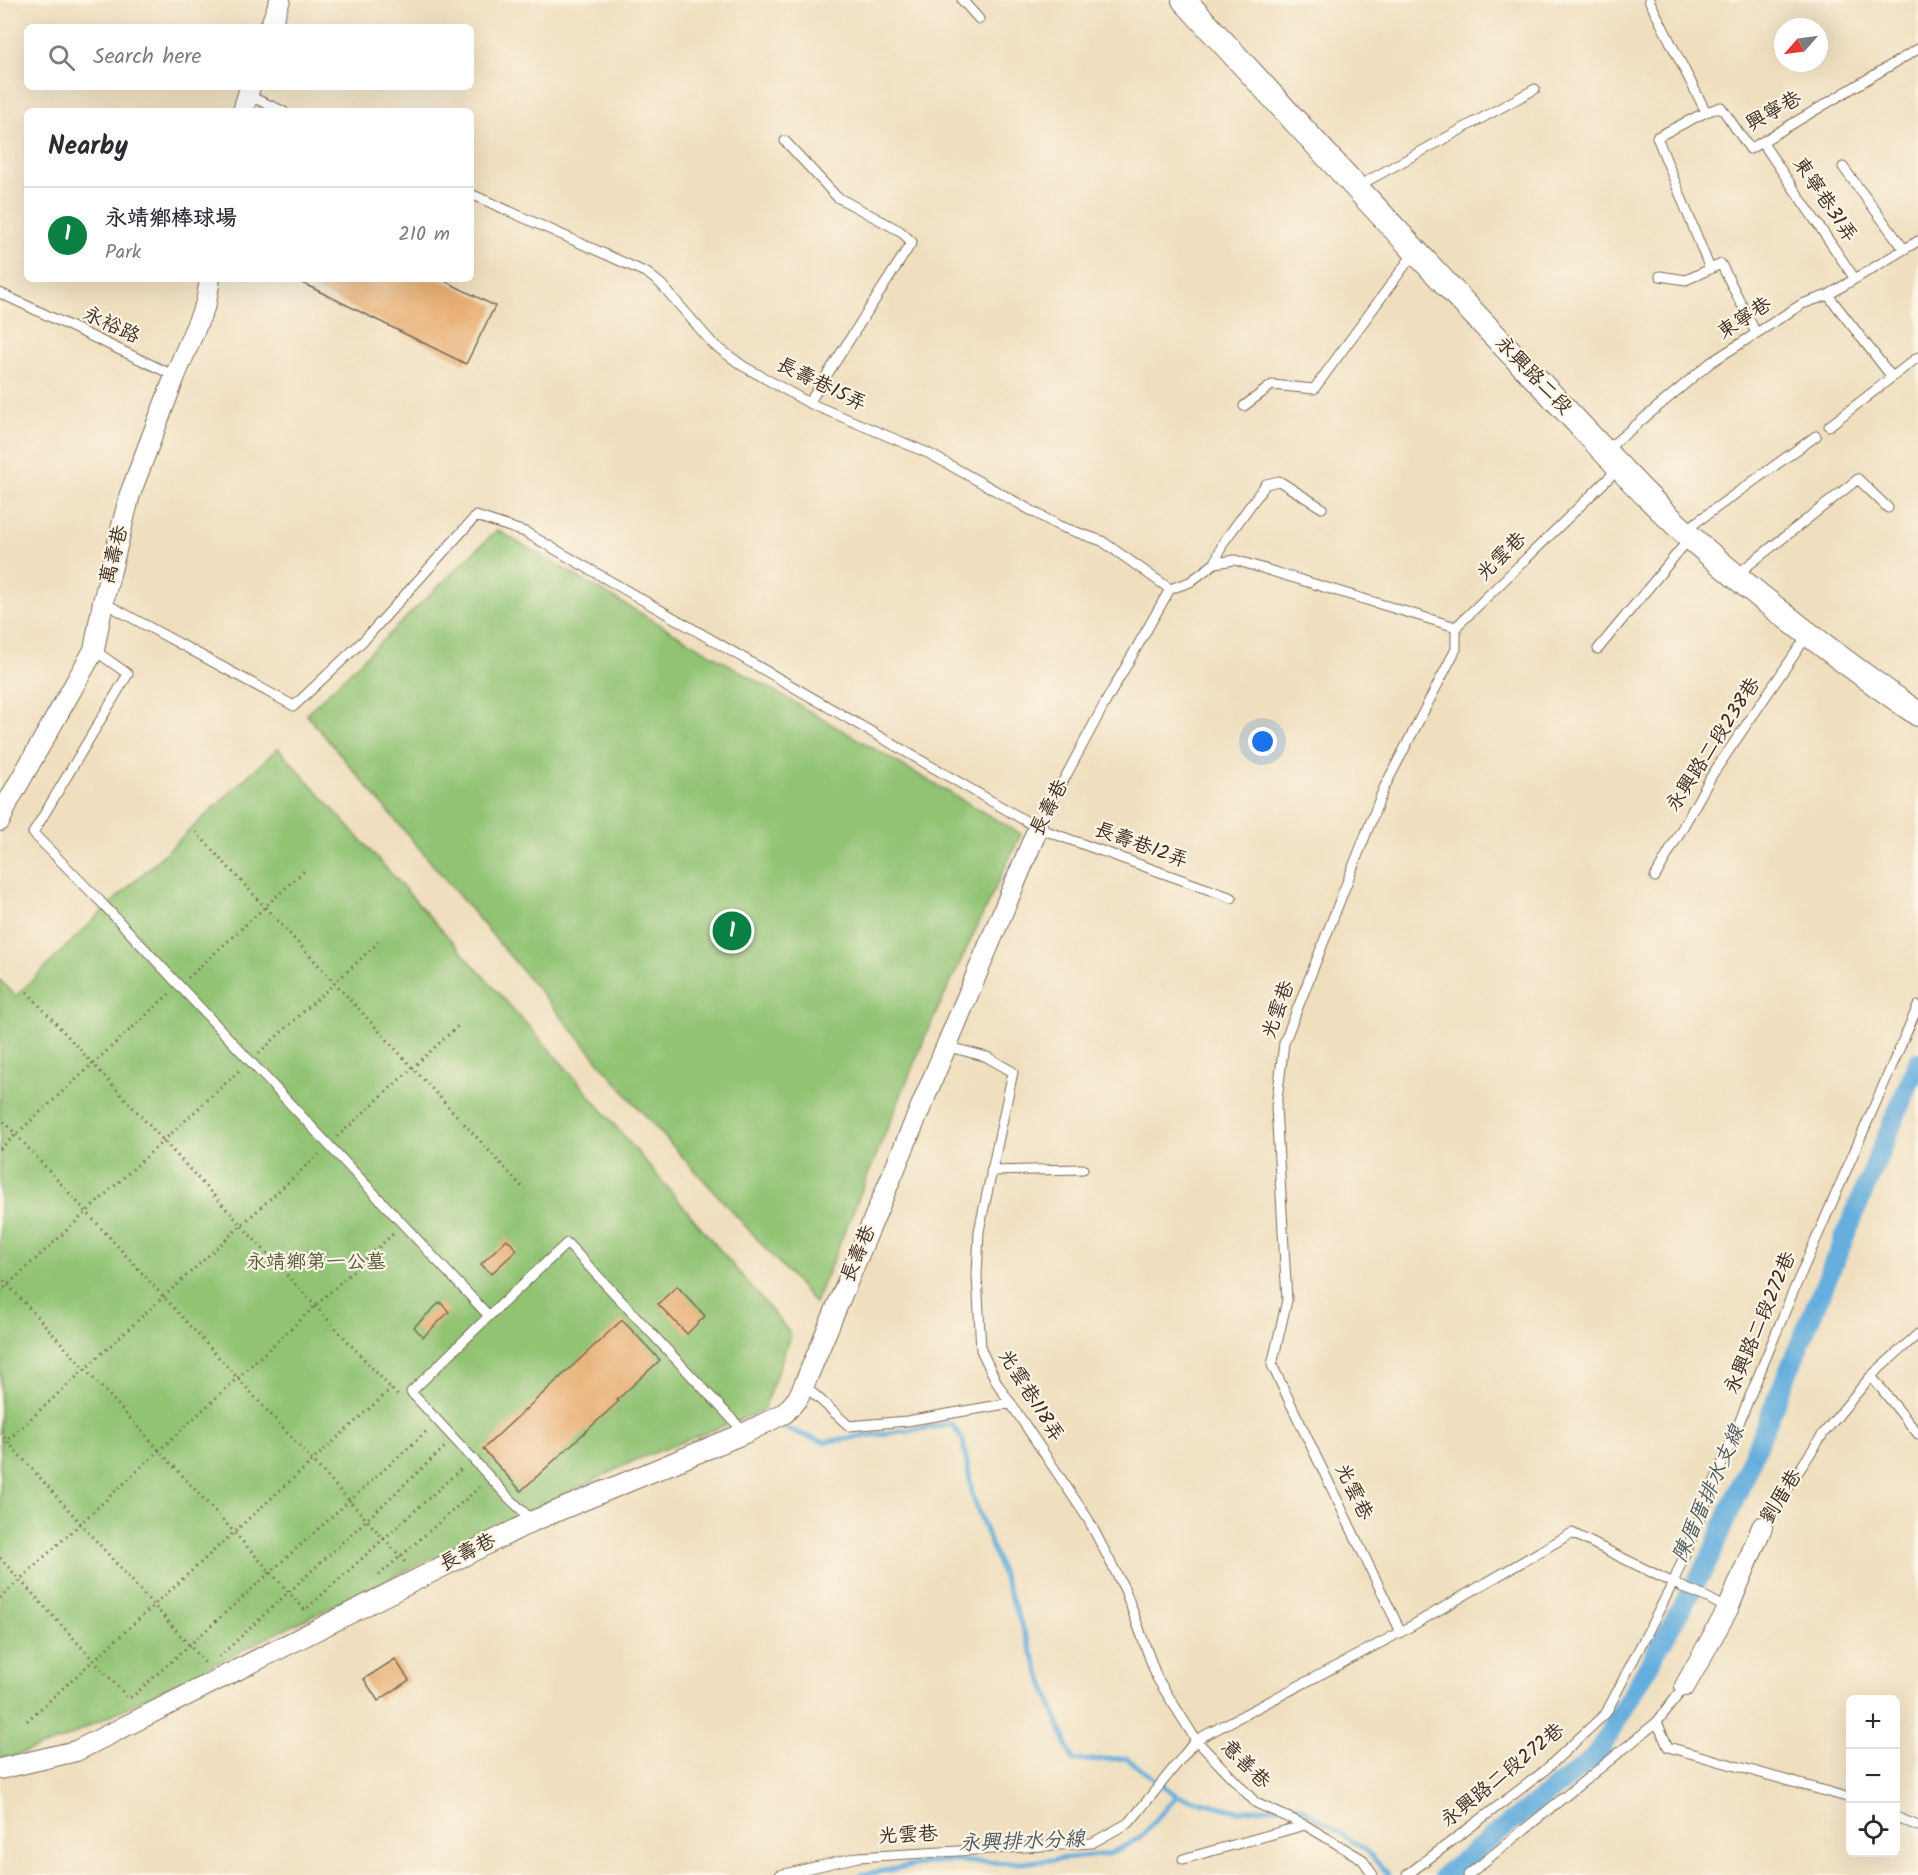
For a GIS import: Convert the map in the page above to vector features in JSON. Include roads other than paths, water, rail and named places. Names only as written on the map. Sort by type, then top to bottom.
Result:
[{"type":"street","points":[[271,24],[280,0]]},
{"type":"street","name":"永興路二段","points":[[1184,0],[1415,252],[1612,459],[1687,534],[1808,635],[1918,714]]},
{"type":"street","name":"萬壽巷","points":[[0,821],[8,802],[94,650],[103,602],[130,494],[175,376],[206,303],[210,282]]},
{"type":"street","name":"長壽巷","points":[[0,1769],[76,1751],[533,1521],[785,1413],[798,1398],[1038,828]]},
{"type":"street","name":"劉厝巷","points":[[1685,1686],[1728,1609],[1762,1527]]},
{"type":"lane","points":[[962,0],[979,20]]},
{"type":"lane","points":[[1649,0],[1706,112],[1657,137],[1710,269]]},
{"type":"lane","name":"興寧巷","points":[[1706,112],[1720,107],[1750,149],[1918,49]]},
{"type":"lane","points":[[1357,187],[1534,89]]},
{"type":"lane","points":[[247,98],[275,108]]},
{"type":"lane","points":[[785,141],[837,197],[900,231],[912,242],[808,403]]},
{"type":"lane","name":"東寧巷31弄","points":[[1762,142],[1855,279]]},
{"type":"lane","points":[[1843,168],[1904,249]]},
{"type":"lane","name":"長壽巷15弄","points":[[474,195],[647,273],[661,284],[713,344],[743,366],[808,403],[928,453],[1059,526],[1102,541],[1170,589]]},
{"type":"lane","name":"東寧巷","points":[[1612,459],[1710,363],[1802,304],[1828,295],[1918,241]]},
{"type":"lane","points":[[1244,406],[1272,385],[1314,389],[1415,252]]},
{"type":"lane","points":[[1660,276],[1686,280],[1721,264],[1756,333]]},
{"type":"lane","points":[[1828,295],[1892,377]]},
{"type":"lane","name":"永裕路","points":[[2,298],[175,376]]},
{"type":"lane","points":[[1829,426],[1918,357]]},
{"type":"lane","points":[[1598,649],[1687,534],[1816,436]]},
{"type":"lane","name":"光雲巷","points":[[1401,1632],[1272,1365],[1287,1300],[1276,1107],[1284,1044],[1384,788],[1456,649],[1456,627],[1612,459]]},
{"type":"lane","points":[[1736,575],[1858,479],[1888,508]]},
{"type":"lane","points":[[1215,563],[1223,543],[1266,484],[1279,481],[1322,508]]},
{"type":"lane","name":"長壽巷12弄","points":[[103,602],[294,706],[366,638],[476,516],[525,532],[1038,828],[1232,897]]},
{"type":"lane","points":[[1170,589],[1190,582],[1215,563],[1235,560],[1456,627]]},
{"type":"lane","name":"長壽巷","points":[[1038,828],[1170,589]]},
{"type":"lane","name":"永興路二段238巷","points":[[1655,878],[1712,775],[1808,635]]},
{"type":"lane","points":[[94,650],[128,674],[33,834],[100,901],[489,1316]]},
{"type":"lane","name":"永興路二段272巷","points":[[1407,1875],[1543,1772],[1606,1713],[1678,1585],[1793,1293],[1918,1006]]},
{"type":"lane","name":"光雲巷118弄","points":[[946,1046],[987,1057],[1013,1072],[979,1231],[977,1276],[981,1350],[997,1383],[1088,1519],[1125,1590],[1157,1678],[1196,1740]]},
{"type":"lane","points":[[991,1171],[1083,1169]]},
{"type":"lane","points":[[533,1521],[411,1392],[567,1243],[745,1432]]},
{"type":"lane","name":"劉厝巷","points":[[1762,1527],[1823,1434],[1871,1376],[1918,1334]]},
{"type":"lane","points":[[1871,1376],[1918,1434]]},
{"type":"lane","points":[[804,1384],[849,1426],[907,1421],[1011,1404]]},
{"type":"lane","name":"光雲巷","points":[[780,1875],[858,1857],[1092,1843],[1130,1822],[1196,1740],[1401,1632],[1572,1533],[1678,1585]]},
{"type":"lane","points":[[1678,1585],[1728,1609]]},
{"type":"lane","points":[[1468,1875],[1657,1722],[1685,1686]]},
{"type":"lane","points":[[1657,1722],[1668,1747],[1846,1797]]},
{"type":"lane","name":"意善巷","points":[[1196,1740],[1256,1803],[1305,1825],[1362,1859],[1373,1875]]},
{"type":"lane","points":[[1900,1819],[1918,1826]]},
{"type":"lane","points":[[1183,1859],[1305,1825]]},
{"type":"waterway","name":"陳厝厝排水支線","points":[[1444,1875],[1597,1755],[1710,1558],[1918,1062]]},
{"type":"waterway","points":[[786,1429],[823,1442],[952,1424],[963,1441],[973,1497],[1073,1761],[1126,1758],[1177,1796]]},
{"type":"waterway","name":"永興排水分線","points":[[861,1875],[938,1861],[1022,1863],[1109,1854],[1140,1838],[1177,1796],[1238,1811],[1297,1805],[1366,1850],[1389,1875]]},
{"type":"place","name":"永靖鄉棒球場","points":[[732,931]]},
{"type":"park label","name":"永靖鄉第一公墓","points":[[316,1263]]}]
